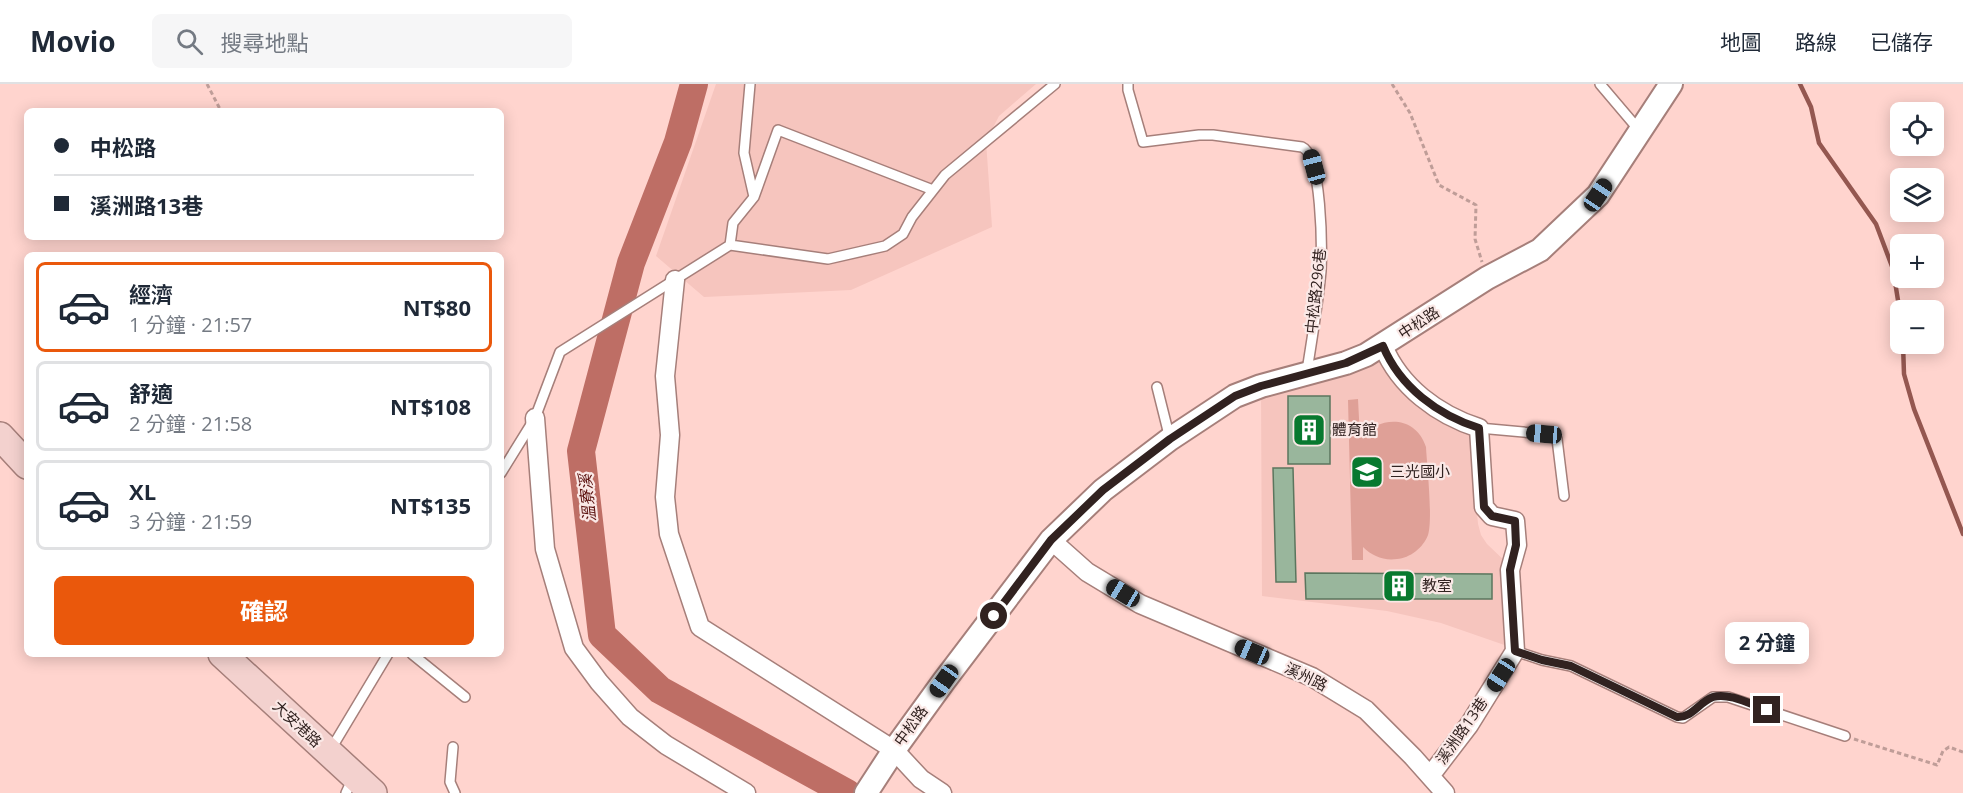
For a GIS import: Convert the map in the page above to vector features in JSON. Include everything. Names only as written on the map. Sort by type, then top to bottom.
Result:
[{"type":"main road","points":[[0,436],[24,462]]},
{"type":"main road","name":"大安港路","points":[[225,657],[329,754],[358,788]]},
{"type":"street","name":"中松路","points":[[866,793],[944,681],[1051,540],[1103,490],[1170,439],[1235,396],[1261,386],[1346,363],[1383,346],[1487,278],[1540,250],[1598,195],[1671,84]]},
{"type":"street","points":[[675,280],[665,376],[670,435],[665,497],[669,534],[700,627],[942,793]]},
{"type":"street","points":[[1383,346],[1390,363],[1425,402],[1464,424],[1479,428],[1484,507],[1492,516],[1515,521],[1516,545],[1510,570],[1515,651]]},
{"type":"street","points":[[535,418],[545,549],[574,648],[599,682],[630,717],[666,745],[746,793]]},
{"type":"street","name":"溪州路","points":[[1051,540],[1088,572],[1140,604],[1312,677],[1366,710],[1445,793]]},
{"type":"street","name":"溪洲路13巷","points":[[1430,776],[1469,725],[1515,651]]},
{"type":"lane","points":[[750,84],[744,153],[754,197]]},
{"type":"lane","points":[[504,468],[535,418],[560,352],[730,245],[828,259],[885,246],[903,234],[912,217],[945,175],[1055,84]]},
{"type":"lane","name":"中松路296巷","points":[[1128,84],[1143,142],[1213,135],[1302,147],[1310,152],[1318,182],[1322,248],[1307,374]]},
{"type":"lane","points":[[1600,84],[1641,132]]},
{"type":"lane","points":[[730,245],[734,224],[754,197],[778,130],[933,190]]},
{"type":"lane","points":[[1157,387],[1170,439]]},
{"type":"lane","points":[[1479,428],[1544,434],[1557,439],[1564,496]]},
{"type":"lane","points":[[1515,651],[1571,666],[1677,717],[1683,718],[1713,697],[1728,697],[1845,736]]},
{"type":"lane","points":[[329,754],[386,657]]},
{"type":"lane","points":[[416,657],[465,697]]},
{"type":"lane","points":[[453,747],[450,782],[455,793]]},
{"type":"path","points":[[207,84],[219,108]]},
{"type":"path","points":[[1392,84],[1410,113],[1439,185],[1476,205],[1475,239],[1487,278]]},
{"type":"path","points":[[1845,736],[1937,765],[1943,751],[1949,747],[1963,752]]},
{"type":"shaded area","points":[[716,84],[1036,84],[999,116],[986,141],[992,227],[851,290],[704,297],[656,256]]},
{"type":"shaded area","name":"三光國小","points":[[1386,345],[1396,369],[1470,432],[1478,524],[1487,544],[1509,565],[1516,649],[1441,623],[1387,611],[1262,596],[1261,385]]},
{"type":"shaded area","points":[[1358,399],[1360,438],[1377,425],[1396,422],[1414,429],[1421,436],[1426,447],[1430,505],[1428,535],[1419,548],[1402,558],[1383,558],[1370,553],[1363,547],[1363,560],[1352,560],[1348,400]]},
{"type":"building","name":"體育館","points":[[1288,396],[1330,396],[1330,464],[1288,464]]},
{"type":"building","points":[[1273,468],[1293,468],[1296,582],[1276,582]]},
{"type":"building","name":"教室","points":[[1305,573],[1492,574],[1492,599],[1306,599]]},
{"type":"waterway","name":"溫寮溪","points":[[694,84],[678,142],[631,263],[581,451],[602,635],[660,690],[847,793]]},
{"type":"waterway","points":[[1800,84],[1811,107],[1819,143],[1876,224],[1893,269],[1898,300]]},
{"type":"waterway","points":[[1903,354],[1904,374],[1914,409],[1963,534]]},
{"type":"place","name":"體育館","points":[[1309,430]]},
{"type":"place","name":"三光國小","points":[[1367,472]]},
{"type":"place","name":"教室","points":[[1399,586]]},
{"type":"route","points":[[994,616],[1051,540],[1103,490],[1170,439],[1235,396],[1261,386],[1346,363],[1383,346],[1390,363],[1425,402],[1464,424],[1479,428],[1484,507],[1492,516],[1515,521],[1515,556],[1510,570],[1515,651],[1571,666],[1677,717],[1683,718],[1713,697],[1728,697],[1767,710]]}]
